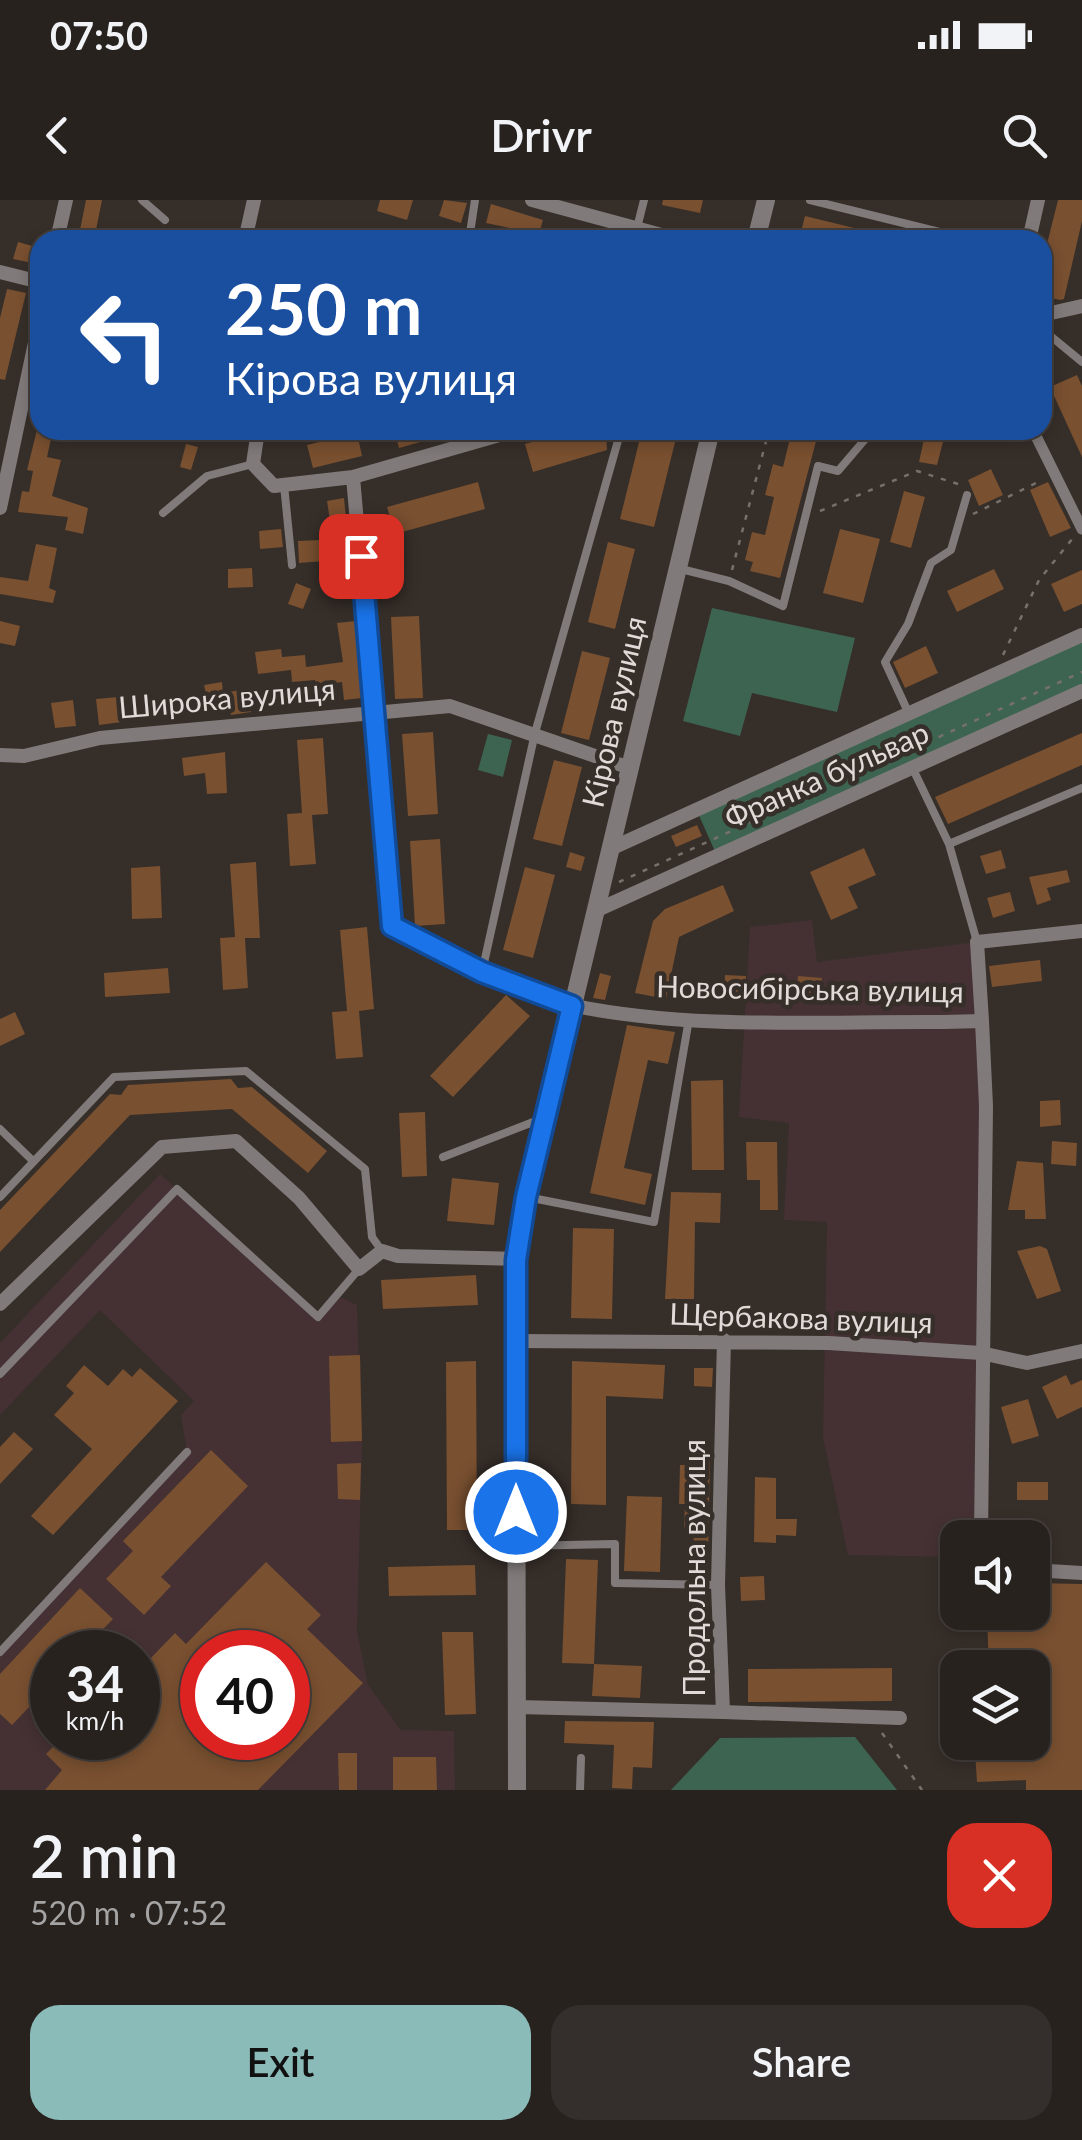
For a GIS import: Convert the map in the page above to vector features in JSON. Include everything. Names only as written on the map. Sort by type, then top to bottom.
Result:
[{"type":"street","points":[[59,230],[66,200]]},
{"type":"street","points":[[247,230],[254,200]]},
{"type":"street","points":[[532,200],[624,230]]},
{"type":"street","points":[[758,230],[766,200]]},
{"type":"street","points":[[1031,230],[1038,200]]},
{"type":"street","points":[[0,272],[30,280]]},
{"type":"street","points":[[1052,314],[1082,306]]},
{"type":"street","points":[[0,508],[30,366]]},
{"type":"street","points":[[257,440],[253,464],[274,486],[353,477],[454,440]]},
{"type":"street","name":"Кірова вулиця","points":[[516,1790],[516,1260],[526,1197],[709,440]]},
{"type":"street","points":[[1039,440],[1082,528]]},
{"type":"street","points":[[353,477],[392,926],[482,972],[572,1006]]},
{"type":"street","name":"Франка бульвар","points":[[610,849],[1082,635]]},
{"type":"street","name":"Франка бульвар","points":[[595,911],[1082,691]]},
{"type":"street","name":"Широка вулиця","points":[[0,754],[24,756],[100,738],[450,706],[630,768]]},
{"type":"street","name":"Новосибірська вулиця","points":[[572,1006],[689,1019],[982,1022],[977,942],[1082,931]]},
{"type":"street","points":[[980,1520],[986,1106],[982,1022]]},
{"type":"street","points":[[0,1304],[162,1147],[236,1140],[298,1198],[359,1269],[382,1251],[398,1256],[516,1260]]},
{"type":"street","name":"Щербакова вулиця","points":[[514,1341],[724,1340],[981,1353],[1027,1363],[1082,1352]]},
{"type":"street","name":"Продольна вулиця","points":[[517,1707],[723,1712],[718,1585],[724,1340]]},
{"type":"street","points":[[1050,1571],[1082,1573]]},
{"type":"street","points":[[723,1712],[900,1718]]},
{"type":"lane","points":[[142,200],[165,220]]},
{"type":"lane","points":[[471,230],[476,200]]},
{"type":"lane","points":[[637,230],[644,200]]},
{"type":"lane","points":[[810,200],[847,204],[937,230]]},
{"type":"lane","points":[[1052,338],[1079,361],[1082,373]]},
{"type":"lane","points":[[482,972],[535,733],[618,440]]},
{"type":"lane","points":[[678,568],[729,581],[783,606],[818,466],[838,471],[864,440]]},
{"type":"lane","points":[[164,513],[207,476],[253,464]]},
{"type":"lane","points":[[284,484],[292,565]]},
{"type":"lane","points":[[908,714],[884,662],[908,624],[931,563],[951,550],[966,495]]},
{"type":"lane","points":[[912,768],[949,844],[977,942]]},
{"type":"lane","points":[[949,844],[1082,788]]},
{"type":"lane","points":[[526,1197],[654,1222],[689,1019]]},
{"type":"lane","points":[[0,1197],[114,1077],[246,1071],[364,1169],[372,1237],[382,1251]]},
{"type":"lane","points":[[442,1156],[546,1117]]},
{"type":"lane","points":[[0,1129],[33,1161]]},
{"type":"lane","points":[[0,1374],[177,1189],[318,1317],[359,1269]]},
{"type":"lane","points":[[0,1652],[187,1452]]},
{"type":"lane","points":[[516,1546],[614,1544],[614,1583],[718,1585]]},
{"type":"lane","points":[[580,1790],[581,1758]]},
{"type":"lane","points":[[516,1790],[528,1790]]},
{"type":"path","points":[[729,581],[766,440]]},
{"type":"path","points":[[805,517],[917,472],[958,481],[966,495]]},
{"type":"path","points":[[958,525],[976,512],[1057,473]]},
{"type":"path","points":[[993,676],[1039,580],[1082,528]]},
{"type":"path","points":[[600,890],[1082,672]]},
{"type":"path","points":[[876,1718],[885,1740],[922,1790]]},
{"type":"shaded area","points":[[812,920],[817,962],[977,942],[986,1106],[981,1520],[940,1520],[940,1557],[848,1555],[823,1437],[827,1222],[784,1220],[789,1123],[739,1117],[750,927]]},
{"type":"shaded area","points":[[160,1174],[318,1317],[340,1297],[357,1305],[362,1441],[357,1631],[368,1685],[401,1730],[454,1731],[455,1790],[0,1790],[0,1652],[187,1452],[181,1415],[194,1401],[100,1310],[0,1415],[0,1343]]},
{"type":"green space","points":[[712,608],[855,638],[837,712],[752,693],[740,736],[683,721]]},
{"type":"green space","points":[[1082,635],[1082,691],[717,856],[697,811]]},
{"type":"green space","points":[[488,734],[512,740],[503,777],[478,770]]},
{"type":"green space","points":[[855,1737],[897,1790],[671,1790],[720,1738]]},
{"type":"building","points":[[86,200],[102,200],[96,230],[80,230]]},
{"type":"building","points":[[380,200],[413,200],[407,220],[377,211]]},
{"type":"building","points":[[444,200],[467,203],[461,223],[439,216]]},
{"type":"building","points":[[663,200],[703,200],[700,213],[662,205]]},
{"type":"building","points":[[1058,200],[1082,200],[1082,221],[1064,299],[1060,300],[1052,298],[1050,230]]},
{"type":"building","points":[[491,204],[543,220],[540,230],[486,223]]},
{"type":"building","points":[[805,216],[862,230],[802,230]]},
{"type":"building","points":[[18,242],[30,245],[30,263],[13,259]]},
{"type":"building","points":[[7,289],[26,293],[5,380],[0,379],[0,318]]},
{"type":"building","points":[[1077,375],[1082,386],[1082,457],[1052,391],[1052,386]]},
{"type":"building","points":[[34,440],[51,440],[47,457],[61,460],[52,496],[88,508],[83,534],[65,530],[68,517],[18,512],[22,491],[29,492],[33,471],[27,470]]},
{"type":"building","points":[[359,440],[362,456],[313,468],[307,445]]},
{"type":"building","points":[[397,440],[428,440],[399,448]]},
{"type":"building","points":[[539,440],[606,440],[607,450],[533,472],[525,444]]},
{"type":"building","points":[[640,440],[676,440],[654,527],[620,519]]},
{"type":"building","points":[[790,440],[816,440],[780,578],[750,571],[753,562],[745,560],[752,532],[765,535],[774,497],[765,495],[773,464],[783,467]]},
{"type":"building","points":[[924,440],[943,440],[937,465],[919,462]]},
{"type":"building","points":[[186,444],[198,447],[191,470],[180,467]]},
{"type":"building","points":[[991,469],[1003,495],[979,506],[968,480]]},
{"type":"building","points":[[478,482],[485,509],[395,534],[387,507]]},
{"type":"building","points":[[1048,482],[1071,528],[1050,537],[1030,490]]},
{"type":"building","points":[[904,491],[925,497],[911,548],[890,542]]},
{"type":"building","points":[[344,498],[351,571],[325,574],[324,561],[299,563],[298,541],[321,540],[320,529],[331,527],[327,501]]},
{"type":"building","points":[[281,529],[283,547],[260,549],[259,531]]},
{"type":"building","points":[[840,529],[880,539],[863,603],[823,593]]},
{"type":"building","points":[[608,542],[635,549],[615,629],[588,622]]},
{"type":"building","points":[[36,544],[57,548],[49,588],[56,591],[53,603],[0,594],[0,577],[28,581]]},
{"type":"building","points":[[252,568],[253,587],[228,588],[228,569]]},
{"type":"building","points":[[994,569],[1004,589],[957,612],[947,591]]},
{"type":"building","points":[[1082,570],[1082,604],[1064,612],[1051,584]]},
{"type":"building","points":[[296,583],[311,589],[303,609],[288,604]]},
{"type":"building","points":[[419,616],[423,698],[395,699],[391,617]]},
{"type":"building","points":[[0,621],[20,626],[15,646],[0,643]]},
{"type":"building","points":[[355,621],[362,698],[344,700],[342,682],[316,686],[315,680],[292,682],[291,670],[258,674],[255,652],[281,649],[282,657],[305,655],[306,667],[343,662],[337,623]]},
{"type":"building","points":[[926,646],[938,673],[905,688],[893,662]]},
{"type":"building","points":[[582,651],[610,658],[589,740],[561,733]]},
{"type":"building","points":[[222,682],[223,693],[247,689],[251,712],[231,715],[230,708],[99,725],[96,699],[118,697],[118,702],[206,694],[204,685]]},
{"type":"building","points":[[73,700],[76,726],[55,728],[51,703]]},
{"type":"building","points":[[433,732],[438,814],[408,816],[402,734]]},
{"type":"building","points":[[1082,733],[1082,765],[948,824],[935,797]]},
{"type":"building","points":[[323,738],[328,814],[312,815],[316,864],[290,866],[287,814],[302,813],[297,740]]},
{"type":"building","points":[[225,752],[227,793],[207,794],[205,773],[184,776],[182,758]]},
{"type":"building","points":[[554,760],[582,767],[562,846],[533,839]]},
{"type":"building","points":[[697,825],[702,836],[676,847],[671,836]]},
{"type":"building","points":[[440,839],[445,924],[415,926],[410,841]]},
{"type":"building","points":[[864,848],[876,875],[848,887],[858,908],[831,920],[810,872]]},
{"type":"building","points":[[1001,850],[1006,868],[986,874],[980,856]]},
{"type":"building","points":[[570,852],[585,857],[581,871],[566,867]]},
{"type":"building","points":[[256,862],[260,938],[245,938],[248,988],[223,990],[220,938],[235,937],[230,864]]},
{"type":"building","points":[[160,866],[162,918],[132,919],[131,868]]},
{"type":"building","points":[[525,867],[555,875],[533,958],[503,950]]},
{"type":"building","points":[[1067,870],[1070,882],[1047,888],[1051,900],[1037,905],[1029,877]]},
{"type":"building","points":[[723,885],[734,911],[679,937],[666,999],[635,993],[653,921],[665,909]]},
{"type":"building","points":[[1010,892],[1015,911],[993,918],[987,898]]},
{"type":"building","points":[[367,927],[374,1009],[359,1011],[363,1057],[336,1059],[332,1012],[347,1011],[340,930]]},
{"type":"building","points":[[1040,960],[1042,981],[992,987],[989,966]]},
{"type":"building","points":[[168,968],[170,993],[105,997],[104,973]]},
{"type":"building","points":[[600,973],[611,976],[605,1000],[593,998]]},
{"type":"building","points":[[725,975],[746,976],[745,994],[724,993]]},
{"type":"building","points":[[798,976],[822,978],[820,998],[796,996]]},
{"type":"building","points":[[506,995],[530,1016],[453,1097],[430,1076]]},
{"type":"building","points":[[15,1012],[25,1034],[0,1046],[0,1019]]},
{"type":"building","points":[[627,1025],[675,1032],[668,1064],[648,1060],[624,1168],[652,1174],[645,1205],[590,1193]]},
{"type":"building","points":[[231,1079],[238,1088],[252,1087],[327,1151],[308,1173],[232,1109],[130,1115],[0,1252],[0,1210],[110,1094],[121,1095],[128,1085]]},
{"type":"building","points":[[723,1080],[724,1170],[692,1170],[691,1081]]},
{"type":"building","points":[[1060,1100],[1061,1125],[1040,1127],[1040,1101]]},
{"type":"building","points":[[425,1112],[427,1176],[402,1177],[399,1113]]},
{"type":"building","points":[[1052,1141],[1077,1143],[1076,1166],[1051,1164]]},
{"type":"building","points":[[746,1142],[777,1142],[778,1210],[760,1210],[760,1180],[747,1180]]},
{"type":"building","points":[[1017,1161],[1043,1163],[1046,1219],[1025,1219],[1025,1210],[1008,1210]]},
{"type":"building","points":[[452,1178],[499,1183],[494,1225],[447,1221]]},
{"type":"building","points":[[671,1192],[721,1193],[720,1223],[695,1222],[694,1299],[665,1299]]},
{"type":"building","points":[[573,1228],[614,1229],[612,1319],[571,1318]]},
{"type":"building","points":[[1040,1246],[1047,1249],[1061,1291],[1037,1299],[1017,1251]]},
{"type":"building","points":[[476,1275],[478,1305],[383,1309],[381,1280]]},
{"type":"building","points":[[360,1355],[362,1441],[331,1442],[329,1356]]},
{"type":"building","points":[[476,1361],[477,1530],[447,1530],[446,1362]]},
{"type":"building","points":[[572,1361],[665,1365],[663,1399],[606,1396],[606,1505],[571,1504]]},
{"type":"building","points":[[84,1365],[108,1386],[123,1369],[132,1377],[140,1368],[178,1401],[53,1535],[31,1516],[92,1449],[54,1415],[74,1393],[66,1386]]},
{"type":"building","points":[[694,1368],[713,1368],[712,1387],[694,1386]]},
{"type":"building","points":[[1066,1375],[1071,1385],[1082,1380],[1082,1407],[1057,1419],[1042,1387]]},
{"type":"building","points":[[1028,1399],[1039,1436],[1012,1444],[1001,1407]]},
{"type":"building","points":[[14,1432],[33,1449],[0,1484],[0,1447]]},
{"type":"building","points":[[211,1450],[248,1486],[161,1577],[171,1586],[144,1615],[106,1579],[133,1551],[123,1541]]},
{"type":"building","points":[[696,1457],[710,1457],[708,1559],[695,1560],[693,1528],[684,1528],[685,1504],[679,1504],[680,1465],[696,1465]]},
{"type":"building","points":[[361,1463],[360,1500],[338,1499],[337,1464]]},
{"type":"building","points":[[755,1477],[776,1478],[776,1519],[797,1519],[796,1536],[776,1535],[776,1543],[754,1542]]},
{"type":"building","points":[[1017,1482],[1048,1482],[1048,1500],[1017,1500]]},
{"type":"building","points":[[627,1496],[662,1497],[660,1572],[624,1571]]},
{"type":"building","points":[[566,1559],[598,1560],[594,1664],[562,1663]]},
{"type":"building","points":[[266,1562],[321,1615],[307,1629],[200,1630]]},
{"type":"building","points":[[475,1565],[476,1595],[389,1596],[388,1567]]},
{"type":"building","points":[[764,1576],[765,1600],[741,1601],[740,1577]]},
{"type":"building","points":[[1050,1583],[1082,1584],[1082,1790],[1026,1790],[1026,1780],[977,1782],[976,1760],[1050,1760],[1050,1650],[988,1650],[988,1630],[1050,1630]]},
{"type":"building","points":[[80,1588],[113,1619],[102,1630],[41,1630]]},
{"type":"building","points":[[310,1632],[363,1683],[310,1737]]},
{"type":"building","points":[[442,1632],[473,1632],[476,1714],[445,1715]]},
{"type":"building","points":[[175,1633],[180,1638],[180,1760],[287,1760],[258,1790],[45,1790],[62,1770],[52,1760],[160,1760],[160,1649]]},
{"type":"building","points":[[30,1642],[30,1706],[12,1725],[0,1714],[0,1674]]},
{"type":"building","points":[[594,1664],[642,1666],[640,1698],[592,1696]]},
{"type":"building","points":[[892,1668],[892,1701],[748,1702],[748,1669]]},
{"type":"building","points":[[565,1721],[654,1722],[652,1768],[633,1767],[632,1789],[612,1788],[614,1745],[564,1743]]},
{"type":"building","points":[[338,1753],[357,1753],[357,1790],[339,1790]]},
{"type":"building","points":[[393,1757],[436,1757],[437,1790],[393,1790]]},
{"type":"route","points":[[361,556],[392,926],[482,972],[572,1006],[526,1197],[516,1260],[516,1512]]}]
